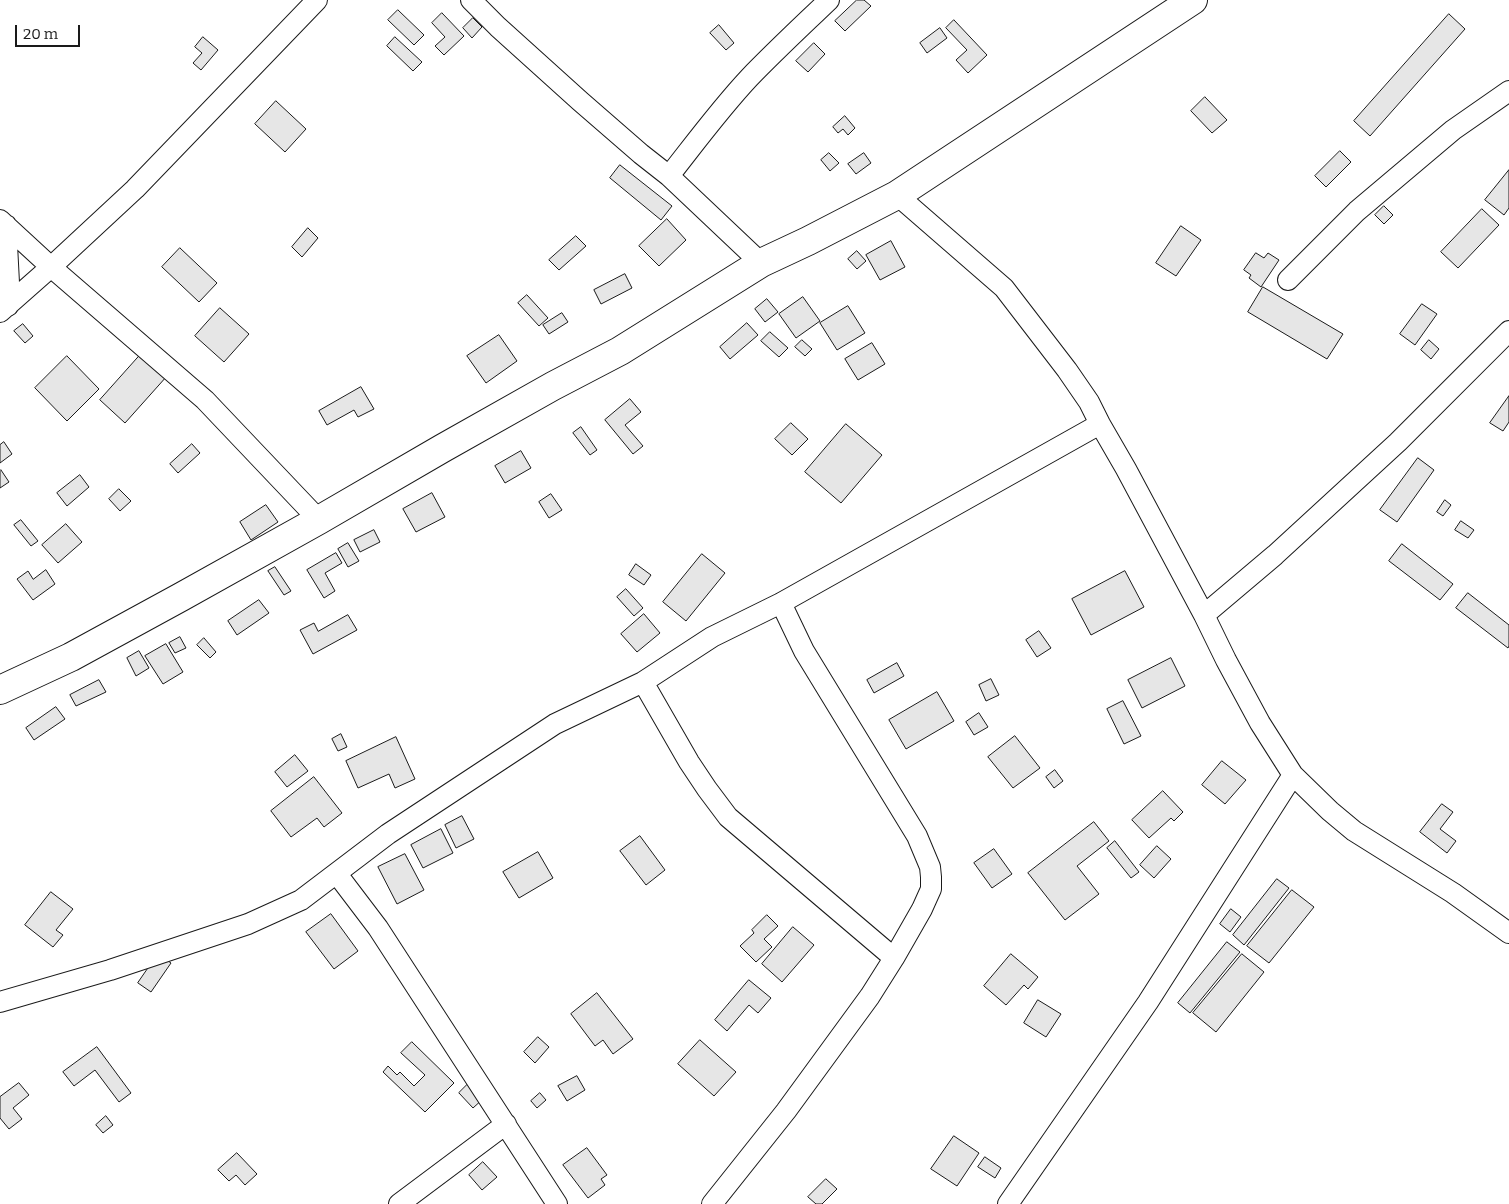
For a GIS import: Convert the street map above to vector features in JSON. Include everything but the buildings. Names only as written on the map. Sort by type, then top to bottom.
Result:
[{"type":"street","points":[[4,309],[136,189],[317,0]]},
{"type":"street","points":[[471,0],[568,90],[669,176],[761,263]]},
{"type":"street","points":[[669,176],[705,129],[745,83],[829,0]]},
{"type":"street","points":[[0,690],[71,657],[319,520],[502,414],[620,351],[761,263],[896,195],[1193,0]]},
{"type":"street","points":[[1288,280],[1356,211],[1453,130],[1509,90]]},
{"type":"street","points":[[896,195],[1004,288],[1089,402],[1260,723],[1293,775],[1354,831],[1453,893],[1509,933]]},
{"type":"street","points":[[3,222],[51,267],[205,400],[319,520]]},
{"type":"street","points":[[3,222],[9,284],[4,309]]},
{"type":"street","points":[[1204,615],[1275,555],[1398,442],[1509,331]]},
{"type":"street","points":[[0,1002],[110,970],[248,924],[301,900],[388,834],[555,724],[643,682],[712,637],[781,603],[1100,424]]},
{"type":"street","points":[[712,1204],[786,1111],[870,996],[894,958],[928,898],[931,889],[930,867],[917,836],[804,651],[781,603]]},
{"type":"street","points":[[643,682],[689,762],[706,789],[728,817],[894,958]]},
{"type":"street","points":[[1008,1204],[1148,1002],[1293,775]]},
{"type":"street","points":[[337,874],[378,928],[557,1204]]},
{"type":"street","points":[[399,1204],[506,1124]]}]
